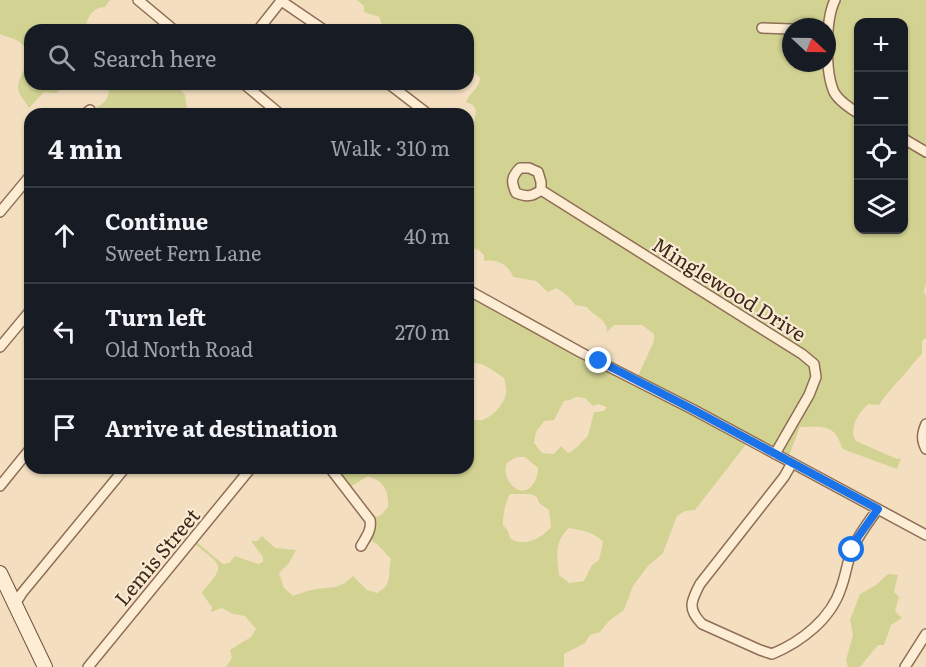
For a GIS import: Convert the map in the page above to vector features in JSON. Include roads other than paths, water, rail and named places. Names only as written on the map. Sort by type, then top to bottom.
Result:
[{"type":"main road","points":[[0,573],[45,667]]},
{"type":"street","points":[[138,0],[167,24]]},
{"type":"street","points":[[262,24],[280,0],[315,24]]},
{"type":"street","points":[[829,18],[829,11],[835,0]]},
{"type":"street","points":[[762,28],[782,29]]},
{"type":"street","points":[[829,72],[835,94],[854,110]]},
{"type":"street","points":[[251,90],[273,108]]},
{"type":"street","points":[[397,90],[420,108]]},
{"type":"street","points":[[908,142],[926,152]]},
{"type":"street","points":[[0,212],[24,183]]},
{"type":"street","name":"Minglewood Drive","points":[[541,190],[802,354],[814,364],[816,377],[809,395],[775,454]]},
{"type":"street","points":[[474,293],[926,535]]},
{"type":"street","points":[[0,347],[24,318]]},
{"type":"street","points":[[926,424],[922,432],[923,444],[926,448]]},
{"type":"street","points":[[0,486],[24,456]]},
{"type":"street","points":[[792,463],[784,477],[700,584],[691,608],[695,617],[702,624],[772,654],[797,641],[811,631],[831,608],[841,590],[858,537],[878,509]]},
{"type":"street","points":[[15,604],[120,474]]},
{"type":"street","name":"Lemis Street","points":[[88,667],[246,474]]},
{"type":"street","points":[[335,474],[370,520],[369,531],[361,546]]},
{"type":"street","points":[[905,667],[926,634]]}]
